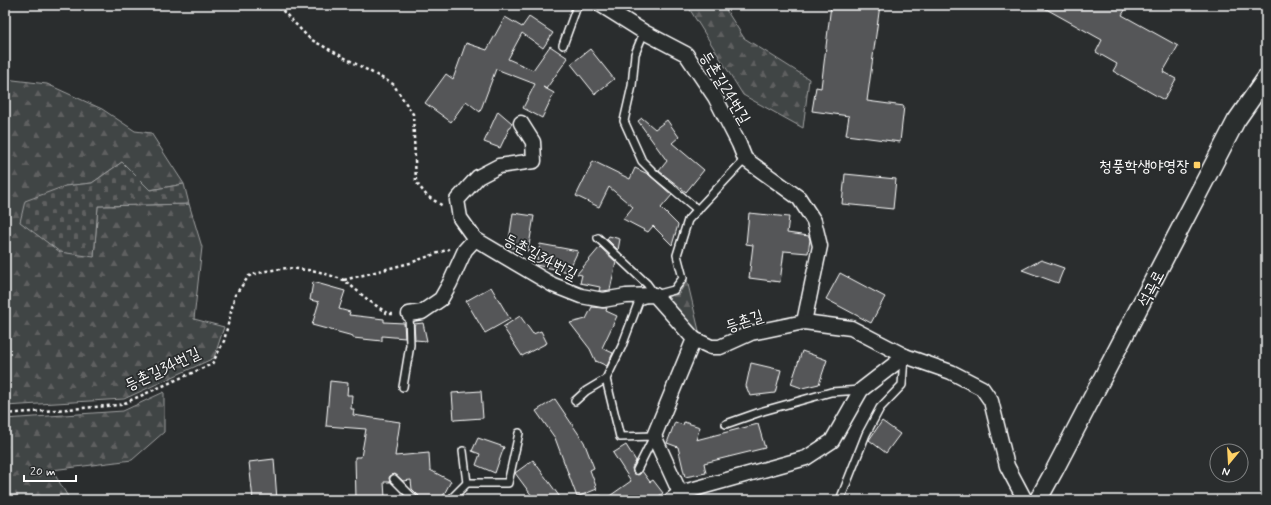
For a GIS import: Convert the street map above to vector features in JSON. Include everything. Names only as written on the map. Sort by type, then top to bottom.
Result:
[{"type":"street","name":"등촌길24번길","points":[[601,5],[644,32],[686,54],[715,97],[745,159]]},
{"type":"street","name":"석곡로","points":[[1038,500],[1236,121],[1266,78]]},
{"type":"street","points":[[460,218],[457,200],[478,177],[499,166],[534,161],[533,142],[521,123]]},
{"type":"street","points":[[745,159],[799,198],[814,221],[820,246],[804,322]]},
{"type":"street","name":"등촌길34번길","points":[[460,218],[475,239],[553,285],[581,296],[603,300],[626,296],[655,295]]},
{"type":"street","points":[[409,314],[422,312],[441,299],[465,250],[475,239]]},
{"type":"street","points":[[655,295],[694,339],[654,436],[675,496],[806,458],[832,441],[861,390],[904,356]]},
{"type":"street","name":"등촌길","points":[[694,339],[711,346],[720,347],[751,333],[804,322],[851,328],[904,356],[951,372],[982,388],[991,401],[1007,466],[1025,500]]},
{"type":"lane","points":[[563,44],[576,9],[579,5]]},
{"type":"lane","points":[[644,32],[635,54],[632,86],[624,121],[642,161],[655,174],[698,210]]},
{"type":"lane","points":[[575,401],[586,391],[606,379],[622,346],[639,301],[674,290],[683,278],[677,255],[688,220],[745,159]]},
{"type":"lane","points":[[598,238],[647,284],[655,295]]},
{"type":"lane","points":[[403,387],[410,345],[409,314]]},
{"type":"lane","points":[[840,500],[866,434],[880,408],[902,385],[904,356]]},
{"type":"lane","points":[[606,379],[620,437],[654,436],[637,470]]},
{"type":"lane","points":[[726,424],[763,411],[831,392],[861,390]]},
{"type":"lane","points":[[450,500],[467,483],[508,483],[519,433]]},
{"type":"lane","points":[[463,451],[467,483]]},
{"type":"lane","points":[[394,479],[415,500]]},
{"type":"path","points":[[272,5],[282,10],[310,39],[393,84],[413,114],[416,182],[427,196],[460,218]]},
{"type":"path","points":[[344,280],[410,263],[475,239]]},
{"type":"path","name":"등촌길34번길","points":[[5,414],[120,405],[212,364],[224,341],[235,295],[249,276],[266,271],[287,268],[317,270],[344,280],[388,314],[409,314]]},
{"type":"green space","points":[[687,5],[723,5],[744,38],[809,79],[803,128],[743,95]]},
{"type":"green space","points":[[5,79],[47,84],[102,109],[135,131],[151,133],[184,184],[150,190],[122,162],[92,183],[65,186],[94,257],[98,206],[189,204],[202,247],[194,319],[224,327],[214,358],[124,399],[5,406]]},
{"type":"green space","points":[[122,162],[150,190],[184,184],[189,204],[98,206],[94,257],[60,252],[20,222],[25,201],[65,186],[92,183]]},
{"type":"green space","points":[[687,280],[700,335],[665,297],[679,294]]},
{"type":"green space","points":[[164,392],[164,432],[132,460],[52,470],[70,500],[5,500],[5,419],[123,411]]},
{"type":"building","points":[[831,5],[880,5],[867,101],[904,106],[900,142],[846,135],[849,116],[812,111],[816,87],[821,88]]},
{"type":"building","points":[[1039,5],[1128,5],[1122,15],[1178,46],[1163,72],[1176,79],[1164,100],[1113,71],[1117,64],[1096,52],[1102,40]]},
{"type":"building","points":[[505,17],[522,27],[529,17],[553,33],[543,48],[522,33],[508,59],[533,70],[550,46],[568,58],[546,89],[554,93],[542,118],[523,108],[535,84],[496,69],[480,112],[466,101],[451,122],[425,103],[446,74],[453,79],[466,43],[487,50]]},
{"type":"building","points":[[590,49],[614,79],[595,94],[571,64]]},
{"type":"building","points":[[498,111],[512,123],[500,148],[484,142]]},
{"type":"building","points":[[642,118],[655,129],[667,120],[679,137],[672,143],[704,170],[686,192],[659,171],[667,161],[638,121]]},
{"type":"building","points":[[593,161],[630,179],[635,168],[648,174],[672,195],[661,208],[678,225],[672,245],[653,226],[648,232],[623,219],[633,207],[609,187],[599,207],[576,196]]},
{"type":"building","points":[[845,174],[896,179],[893,209],[842,204]]},
{"type":"building","points":[[513,213],[534,216],[528,251],[508,247]]},
{"type":"building","points":[[749,213],[789,217],[787,233],[809,236],[810,240],[808,253],[784,251],[780,282],[749,278],[753,245],[746,244]]},
{"type":"building","points":[[609,236],[620,239],[618,250],[607,239]]},
{"type":"building","points":[[540,244],[578,251],[568,272],[536,265]]},
{"type":"building","points":[[600,247],[616,262],[610,290],[599,291],[600,287],[580,283],[582,275],[577,274]]},
{"type":"building","points":[[1041,260],[1064,268],[1058,283],[1022,270]]},
{"type":"building","points":[[840,273],[885,297],[871,323],[826,299]]},
{"type":"building","points":[[313,282],[345,291],[339,309],[350,312],[349,315],[384,319],[384,322],[404,323],[405,338],[382,336],[382,341],[353,338],[353,336],[312,325],[319,302],[310,300]]},
{"type":"building","points":[[491,287],[510,319],[485,333],[466,301]]},
{"type":"building","points":[[592,307],[607,308],[606,311],[617,316],[602,348],[613,353],[607,366],[596,362],[590,349],[570,323],[586,319]]},
{"type":"building","points":[[520,316],[533,334],[541,331],[547,343],[522,356],[503,327]]},
{"type":"building","points":[[423,323],[427,341],[415,340],[414,324]]},
{"type":"building","points":[[802,351],[827,360],[819,384],[802,388],[791,384]]},
{"type":"building","points":[[751,363],[781,370],[775,393],[750,396],[746,386]]},
{"type":"building","points":[[330,381],[348,383],[347,395],[352,395],[351,409],[354,409],[353,415],[400,422],[395,456],[429,453],[430,470],[451,481],[441,500],[420,500],[419,496],[412,489],[411,480],[403,481],[395,474],[390,476],[390,482],[384,482],[385,498],[356,499],[355,457],[361,457],[366,429],[326,426]]},
{"type":"building","points":[[481,391],[483,418],[454,420],[452,393]]},
{"type":"building","points":[[555,399],[584,442],[594,468],[590,470],[597,489],[577,497],[555,438],[536,411]]},
{"type":"building","points":[[882,421],[900,434],[886,453],[869,440]]},
{"type":"building","points":[[675,422],[683,425],[684,422],[700,427],[696,440],[758,424],[765,448],[704,463],[706,473],[685,477],[678,447],[667,443]]},
{"type":"building","points":[[478,438],[504,447],[495,473],[476,465],[480,454],[472,451]]},
{"type":"building","points":[[626,445],[636,461],[632,468],[633,473],[638,475],[642,471],[650,482],[653,480],[663,493],[654,500],[604,500],[631,481],[613,453]]},
{"type":"building","points":[[274,459],[277,500],[253,500],[249,462]]},
{"type":"building","points":[[533,460],[562,500],[535,500],[515,473]]},
{"type":"place","name":"청풍학생야영장","points":[[1197,165]]}]
